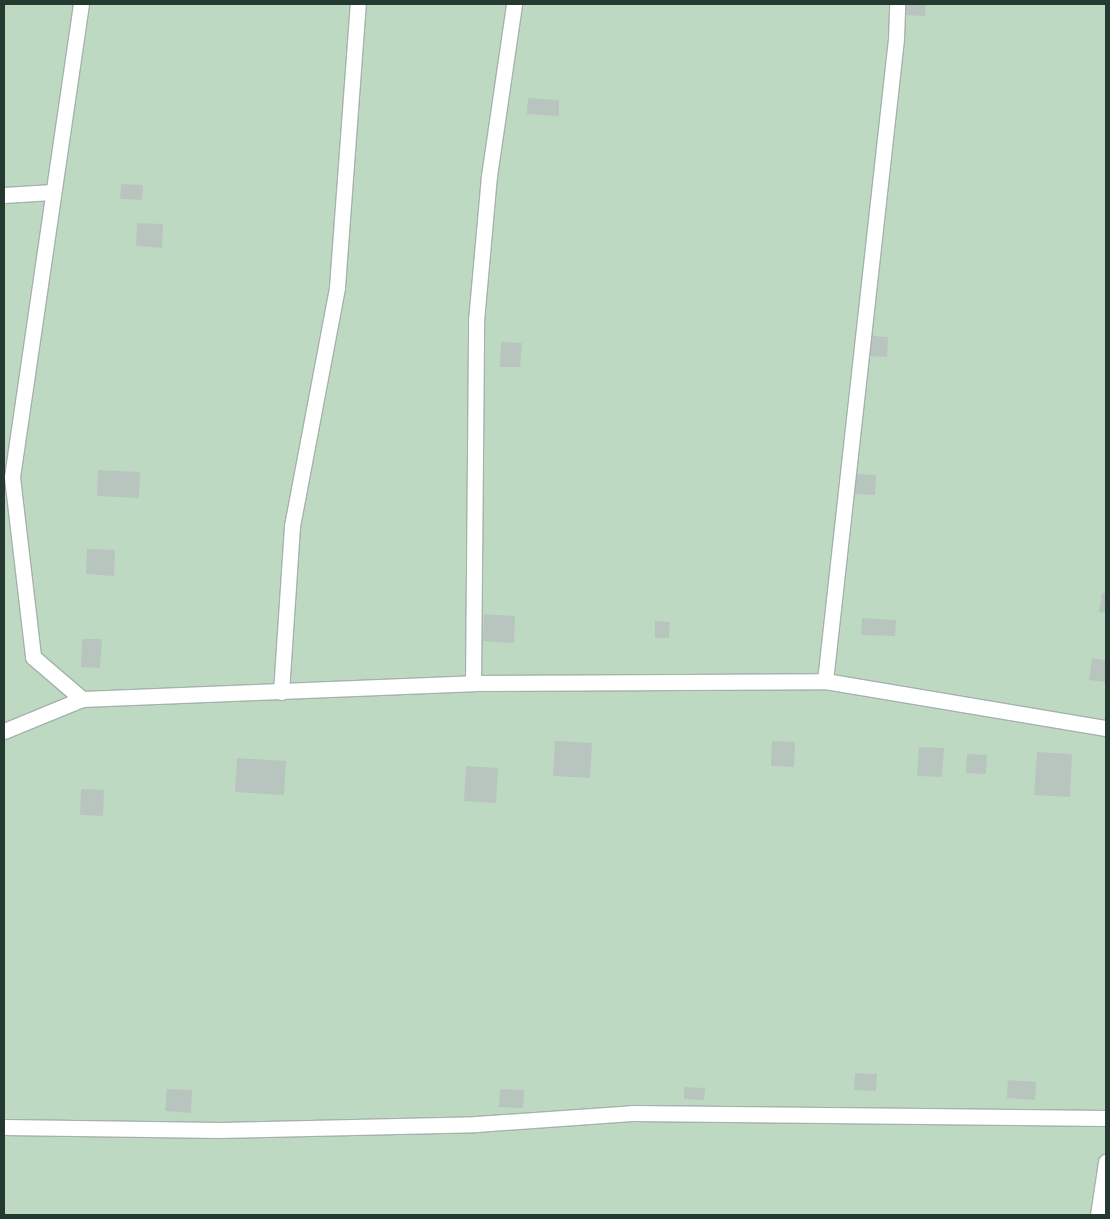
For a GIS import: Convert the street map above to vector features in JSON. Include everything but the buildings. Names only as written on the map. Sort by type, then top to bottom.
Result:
[{"type":"street","points":[[81,4],[8,477],[33,657],[82,699]]},
{"type":"street","points":[[281,692],[292,526],[337,287],[358,4]]},
{"type":"street","points":[[472,683],[476,321],[489,176],[514,4]]},
{"type":"street","points":[[825,682],[896,40],[896,4]]},
{"type":"street","points":[[4,195],[52,192]]},
{"type":"street","points":[[4,731],[82,699],[472,683],[825,682],[1106,728]]},
{"type":"street","points":[[4,1127],[220,1130],[476,1124],[632,1113],[1106,1118]]},
{"type":"street","points":[[1098,1215],[1106,1162]]},
{"type":"green space","points":[[4,4],[1106,4],[1106,1215],[4,1215]]}]
